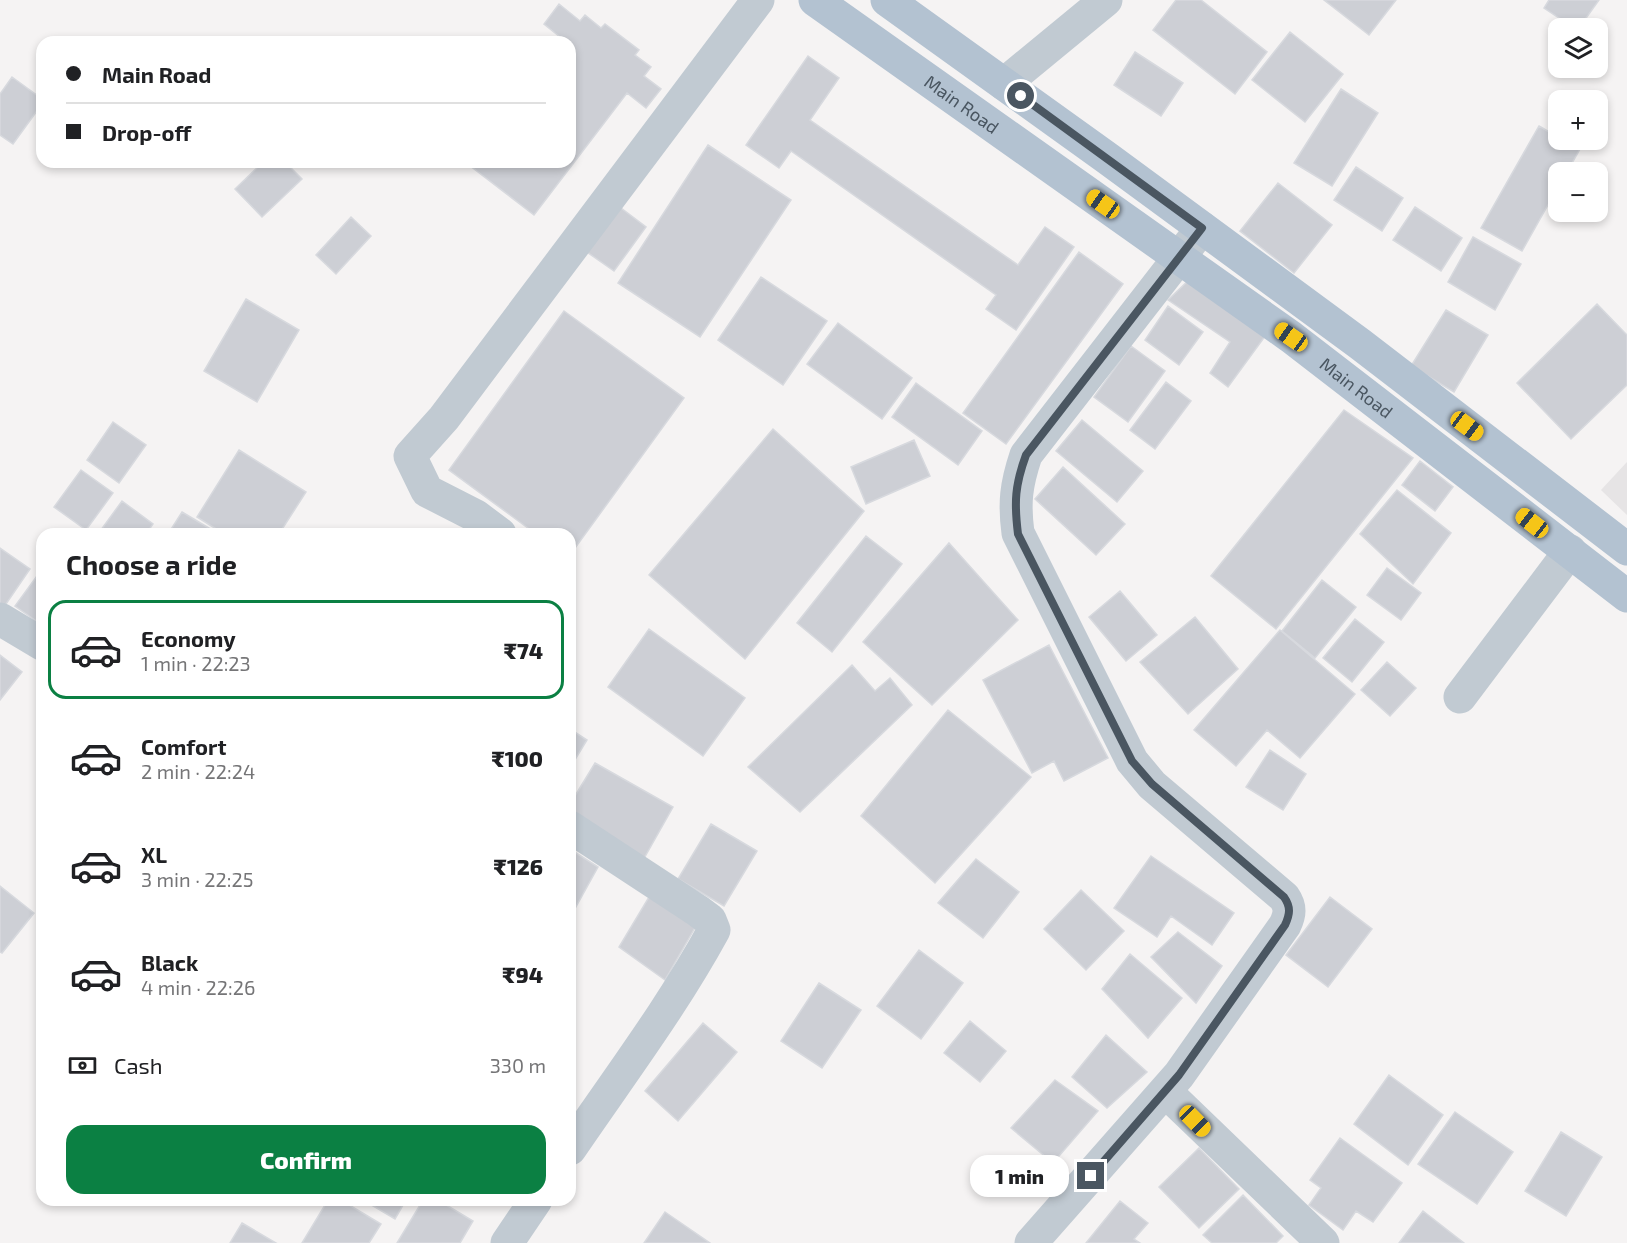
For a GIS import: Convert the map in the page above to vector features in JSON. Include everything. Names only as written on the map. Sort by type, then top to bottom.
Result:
[{"type":"main road","name":"Main Road","points":[[815,0],[1291,337],[1627,596]]},
{"type":"main road","name":"Main Road","points":[[887,0],[1360,344],[1627,549]]},
{"type":"street","points":[[492,528],[477,516],[427,491],[410,456],[444,418],[758,0]]},
{"type":"street","points":[[1004,84],[1106,0]]},
{"type":"street","points":[[1031,1243],[1165,1092],[1285,925],[1290,912],[1289,904],[1284,897],[1152,784],[1132,761],[1018,534],[1014,506],[1017,479],[1026,455],[1202,228]]},
{"type":"street","points":[[1460,697],[1570,551]]},
{"type":"street","points":[[0,619],[36,640]]},
{"type":"street","points":[[576,831],[710,920],[714,930],[695,965],[576,1140]]},
{"type":"street","points":[[1165,1092],[1323,1243]]},
{"type":"street","points":[[507,1243],[532,1206]]},
{"type":"shaded area","points":[[1627,462],[1627,515],[1601,490]]},
{"type":"building","points":[[1176,0],[1201,0],[1267,52],[1235,94],[1153,30]]},
{"type":"building","points":[[1324,0],[1396,0],[1369,35]]},
{"type":"building","points":[[1549,0],[1599,0],[1586,18],[1559,18],[1544,8]]},
{"type":"building","points":[[559,4],[580,21],[585,15],[601,28],[605,24],[639,50],[635,55],[651,67],[644,76],[661,89],[646,108],[627,93],[576,160],[576,36],[559,36],[544,24]]},
{"type":"building","points":[[1290,32],[1343,74],[1305,122],[1252,80]]},
{"type":"building","points":[[1135,52],[1183,83],[1161,116],[1114,85]]},
{"type":"building","points":[[808,56],[839,78],[810,120],[1018,265],[1045,227],[1074,247],[1016,330],[986,309],[996,295],[791,151],[779,168],[746,145]]},
{"type":"building","points":[[12,77],[36,95],[36,112],[13,144],[0,135],[0,94]]},
{"type":"building","points":[[1341,89],[1378,113],[1332,186],[1294,163]]},
{"type":"building","points":[[1539,126],[1548,131],[1548,150],[1579,150],[1573,162],[1548,162],[1548,205],[1522,251],[1481,228]]},
{"type":"building","points":[[708,145],[791,200],[700,337],[618,283]]},
{"type":"building","points":[[1356,167],[1403,198],[1382,231],[1334,200]]},
{"type":"building","points":[[257,168],[291,168],[302,179],[262,217],[235,189]]},
{"type":"building","points":[[473,168],[570,168],[534,215]]},
{"type":"building","points":[[1278,183],[1332,225],[1294,273],[1240,231]]},
{"type":"building","points":[[617,205],[646,227],[614,271],[584,250]]},
{"type":"building","points":[[1415,207],[1462,238],[1441,271],[1393,240]]},
{"type":"building","points":[[351,217],[371,236],[336,274],[316,255]]},
{"type":"building","points":[[1473,237],[1521,264],[1495,310],[1448,282]]},
{"type":"building","points":[[1079,252],[1123,284],[1006,444],[963,413]]},
{"type":"building","points":[[761,277],[827,321],[783,385],[718,340]]},
{"type":"building","points":[[1192,277],[1266,335],[1228,387],[1210,373],[1230,342],[1168,300]]},
{"type":"building","points":[[246,299],[299,330],[257,402],[204,371]]},
{"type":"building","points":[[1597,304],[1627,335],[1627,385],[1571,439],[1517,383]]},
{"type":"building","points":[[1168,306],[1203,332],[1179,365],[1145,340]]},
{"type":"building","points":[[1446,310],[1488,335],[1454,392],[1411,366]]},
{"type":"building","points":[[564,311],[684,398],[576,547],[576,528],[528,528],[449,470]]},
{"type":"building","points":[[838,323],[912,378],[882,419],[807,364]]},
{"type":"building","points":[[1131,346],[1165,371],[1128,422],[1094,397]]},
{"type":"building","points":[[1166,382],[1191,401],[1155,449],[1130,430]]},
{"type":"building","points":[[916,383],[982,431],[958,465],[892,417]]},
{"type":"building","points":[[1344,410],[1413,458],[1276,629],[1211,576]]},
{"type":"building","points":[[1082,420],[1143,471],[1117,502],[1056,451]]},
{"type":"building","points":[[113,422],[146,445],[119,483],[87,460]]},
{"type":"building","points":[[773,429],[864,511],[745,659],[649,575]]},
{"type":"building","points":[[914,440],[930,476],[866,504],[851,467]]},
{"type":"building","points":[[239,450],[306,492],[283,528],[214,528],[197,517]]},
{"type":"building","points":[[1420,461],[1453,487],[1435,511],[1402,485]]},
{"type":"building","points":[[1063,467],[1125,524],[1096,555],[1035,499]]},
{"type":"building","points":[[81,470],[113,493],[87,528],[83,528],[54,507]]},
{"type":"building","points":[[1397,490],[1451,533],[1413,584],[1360,534]]},
{"type":"building","points":[[122,501],[153,524],[150,528],[102,528]]},
{"type":"building","points":[[182,512],[209,528],[172,528]]},
{"type":"building","points":[[866,536],[902,564],[832,652],[797,623]]},
{"type":"building","points":[[949,543],[1018,620],[932,705],[863,642]]},
{"type":"building","points":[[0,548],[30,569],[4,607],[0,604]]},
{"type":"building","points":[[1387,568],[1421,593],[1401,620],[1367,595]]},
{"type":"building","points":[[36,577],[36,621],[15,606]]},
{"type":"building","points":[[1322,580],[1356,607],[1315,658],[1282,631]]},
{"type":"building","points":[[1120,591],[1157,635],[1126,661],[1089,617]]},
{"type":"building","points":[[1195,617],[1238,669],[1188,714],[1140,662]]},
{"type":"building","points":[[1355,619],[1384,642],[1352,682],[1323,658]]},
{"type":"building","points":[[649,629],[745,698],[703,756],[608,687]]},
{"type":"building","points":[[1280,630],[1355,694],[1300,758],[1267,730],[1236,766],[1194,730]]},
{"type":"building","points":[[1049,645],[1108,758],[1064,781],[1054,761],[1032,773],[983,680]]},
{"type":"building","points":[[0,655],[22,672],[0,700]]},
{"type":"building","points":[[1387,662],[1416,688],[1390,716],[1361,690]]},
{"type":"building","points":[[852,665],[875,691],[890,678],[912,705],[800,812],[748,767]]},
{"type":"building","points":[[948,710],[1031,777],[935,883],[861,816]]},
{"type":"building","points":[[576,733],[587,740],[576,758]]},
{"type":"building","points":[[1270,750],[1306,774],[1283,810],[1246,787]]},
{"type":"building","points":[[595,763],[673,807],[642,862],[576,823],[576,794]]},
{"type":"building","points":[[711,824],[757,851],[724,906],[678,879]]},
{"type":"building","points":[[576,853],[598,867],[576,907]]},
{"type":"building","points":[[1151,856],[1234,913],[1212,945],[1171,916],[1157,937],[1114,908]]},
{"type":"building","points":[[976,859],[1019,892],[983,938],[938,903]]},
{"type":"building","points":[[0,886],[34,913],[2,953],[0,952]]},
{"type":"building","points":[[1081,890],[1124,931],[1086,970],[1044,929]]},
{"type":"building","points":[[649,897],[696,926],[665,980],[619,947]]},
{"type":"building","points":[[1330,897],[1372,929],[1328,987],[1286,955]]},
{"type":"building","points":[[1178,932],[1222,966],[1196,1003],[1151,957]]},
{"type":"building","points":[[919,950],[963,983],[921,1039],[877,1006]]},
{"type":"building","points":[[1130,954],[1182,998],[1148,1038],[1102,989]]},
{"type":"building","points":[[819,983],[861,1010],[822,1068],[781,1041]]},
{"type":"building","points":[[970,1021],[1006,1051],[980,1082],[944,1053]]},
{"type":"building","points":[[703,1023],[737,1052],[678,1121],[645,1091]]},
{"type":"building","points":[[1106,1035],[1147,1072],[1107,1108],[1072,1077]]},
{"type":"building","points":[[1389,1075],[1443,1115],[1408,1165],[1354,1124]]},
{"type":"building","points":[[1055,1080],[1098,1111],[1053,1163],[1011,1128]]},
{"type":"building","points":[[1455,1112],[1513,1152],[1477,1204],[1418,1164]]},
{"type":"building","points":[[1561,1132],[1602,1157],[1566,1216],[1525,1191]]},
{"type":"building","points":[[1340,1138],[1402,1183],[1373,1222],[1356,1211],[1343,1230],[1309,1205],[1321,1188],[1310,1180]]},
{"type":"building","points":[[1199,1148],[1239,1189],[1199,1228],[1159,1187]]},
{"type":"building","points":[[1243,1195],[1283,1236],[1276,1243],[1212,1243],[1203,1235]]},
{"type":"building","points":[[1120,1201],[1148,1223],[1134,1239],[1140,1243],[1086,1243]]},
{"type":"building","points":[[324,1206],[351,1206],[381,1224],[369,1243],[302,1243]]},
{"type":"building","points":[[373,1206],[403,1206],[395,1219]]},
{"type":"building","points":[[419,1206],[448,1206],[473,1221],[460,1243],[397,1243]]},
{"type":"building","points":[[1423,1211],[1464,1243],[1399,1243]]},
{"type":"building","points":[[665,1212],[710,1243],[644,1243]]},
{"type":"building","points":[[242,1223],[276,1243],[230,1243]]},
{"type":"route","points":[[1021,96],[1202,228],[1026,455],[1017,479],[1014,506],[1018,534],[1132,761],[1152,784],[1284,897],[1289,904],[1290,912],[1285,925],[1179,1075],[1091,1176]]}]
